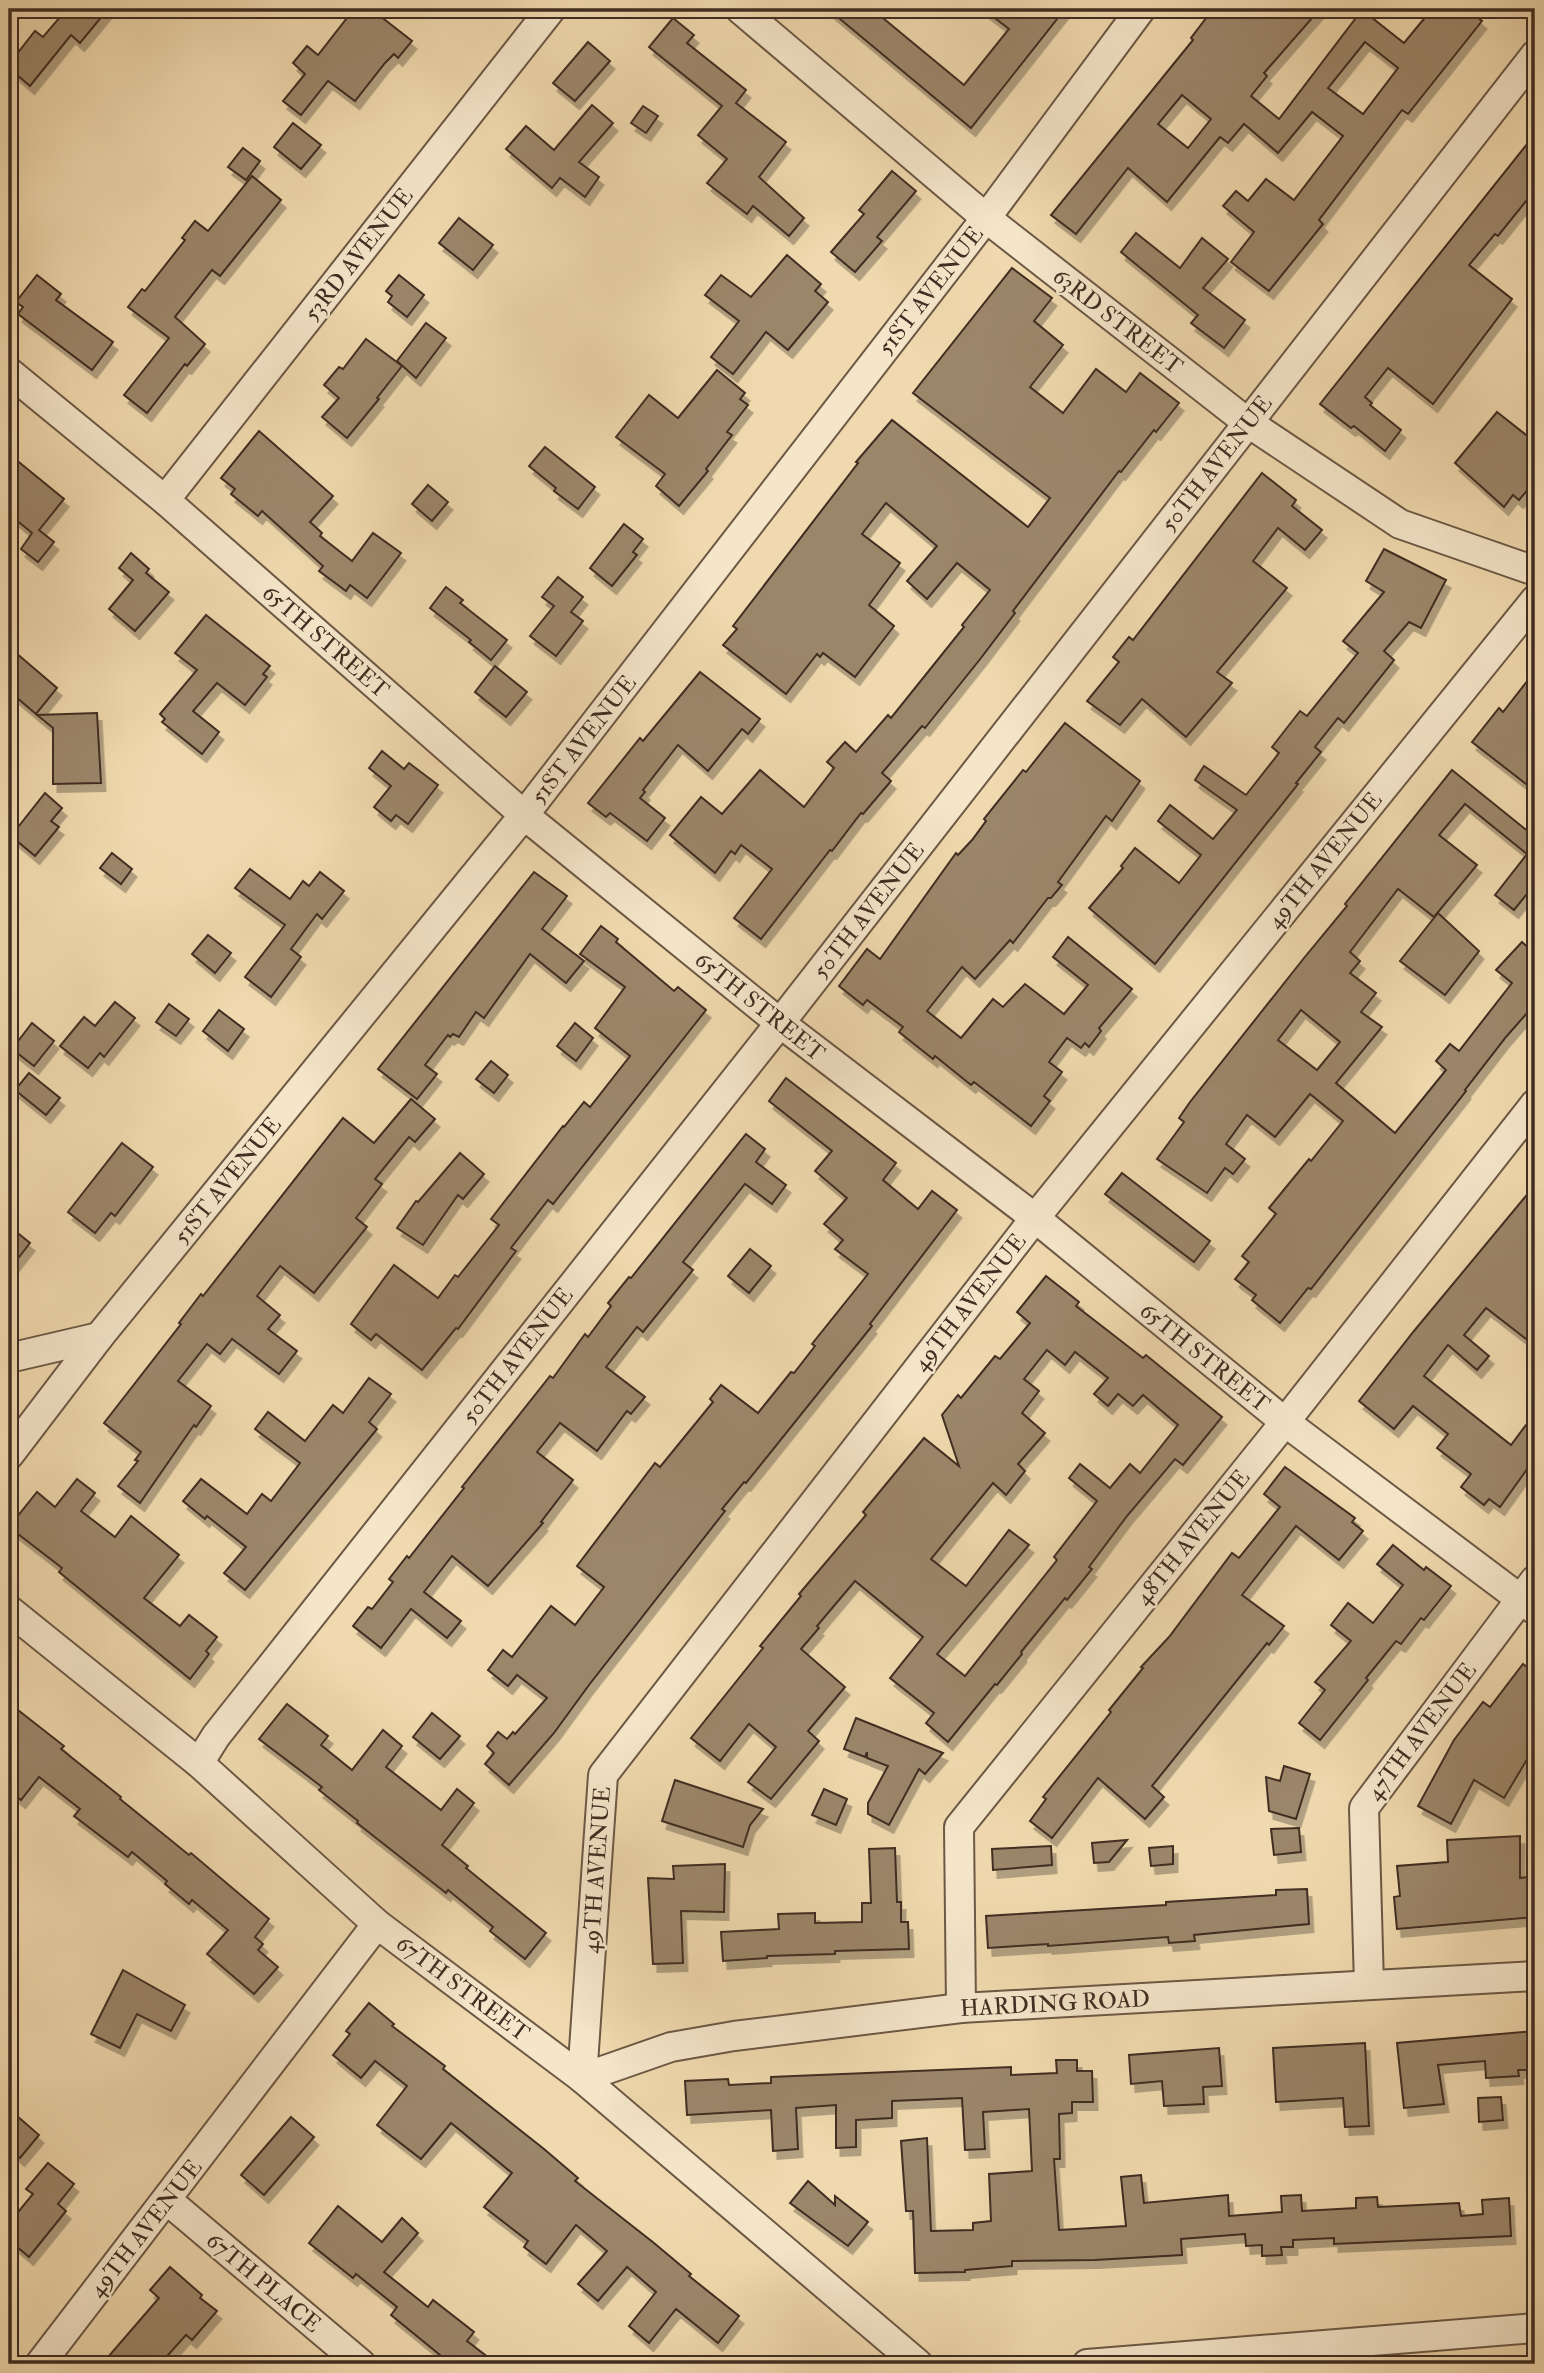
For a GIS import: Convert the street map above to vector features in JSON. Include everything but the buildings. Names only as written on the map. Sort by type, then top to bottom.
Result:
[{"type":"street","name":"53RD AVENUE","points":[[165,500],[551,9]]},
{"type":"street","name":"63RD STREET","points":[[740,9],[986,218],[1247,422],[1400,524],[1535,570]]},
{"type":"street","name":"51ST AVENUE","points":[[9,1455],[99,1337],[524,815],[986,218],[1141,9]]},
{"type":"street","name":"50TH AVENUE","points":[[199,1763],[216,1735],[780,1023],[1535,55]]},
{"type":"street","name":"65TH STREET","points":[[9,372],[165,500],[524,815],[780,1023],[1034,1218],[1285,1422],[1530,1596]]},
{"type":"street","name":"49TH AVENUE","points":[[582,2078],[603,1774],[1034,1218],[1535,600]]},
{"type":"street","name":"48TH AVENUE","points":[[961,2008],[959,1827],[1285,1422],[1535,1104]]},
{"type":"street","points":[[9,1358],[99,1337]]},
{"type":"street","name":"47TH AVENUE","points":[[1369,1985],[1364,1808],[1530,1596]]},
{"type":"street","name":"67TH STREET","points":[[9,1610],[199,1763],[377,1924],[582,2078],[918,2364]]},
{"type":"street","name":"49TH AVENUE","points":[[40,2364],[377,1924]]},
{"type":"street","name":"HARDING ROAD","points":[[582,2078],[671,2047],[734,2036],[961,2008],[1535,1976]]},
{"type":"street","name":"67TH PLACE","points":[[167,2200],[361,2364]]},
{"type":"street","points":[[1087,2364],[1535,2328]]}]
